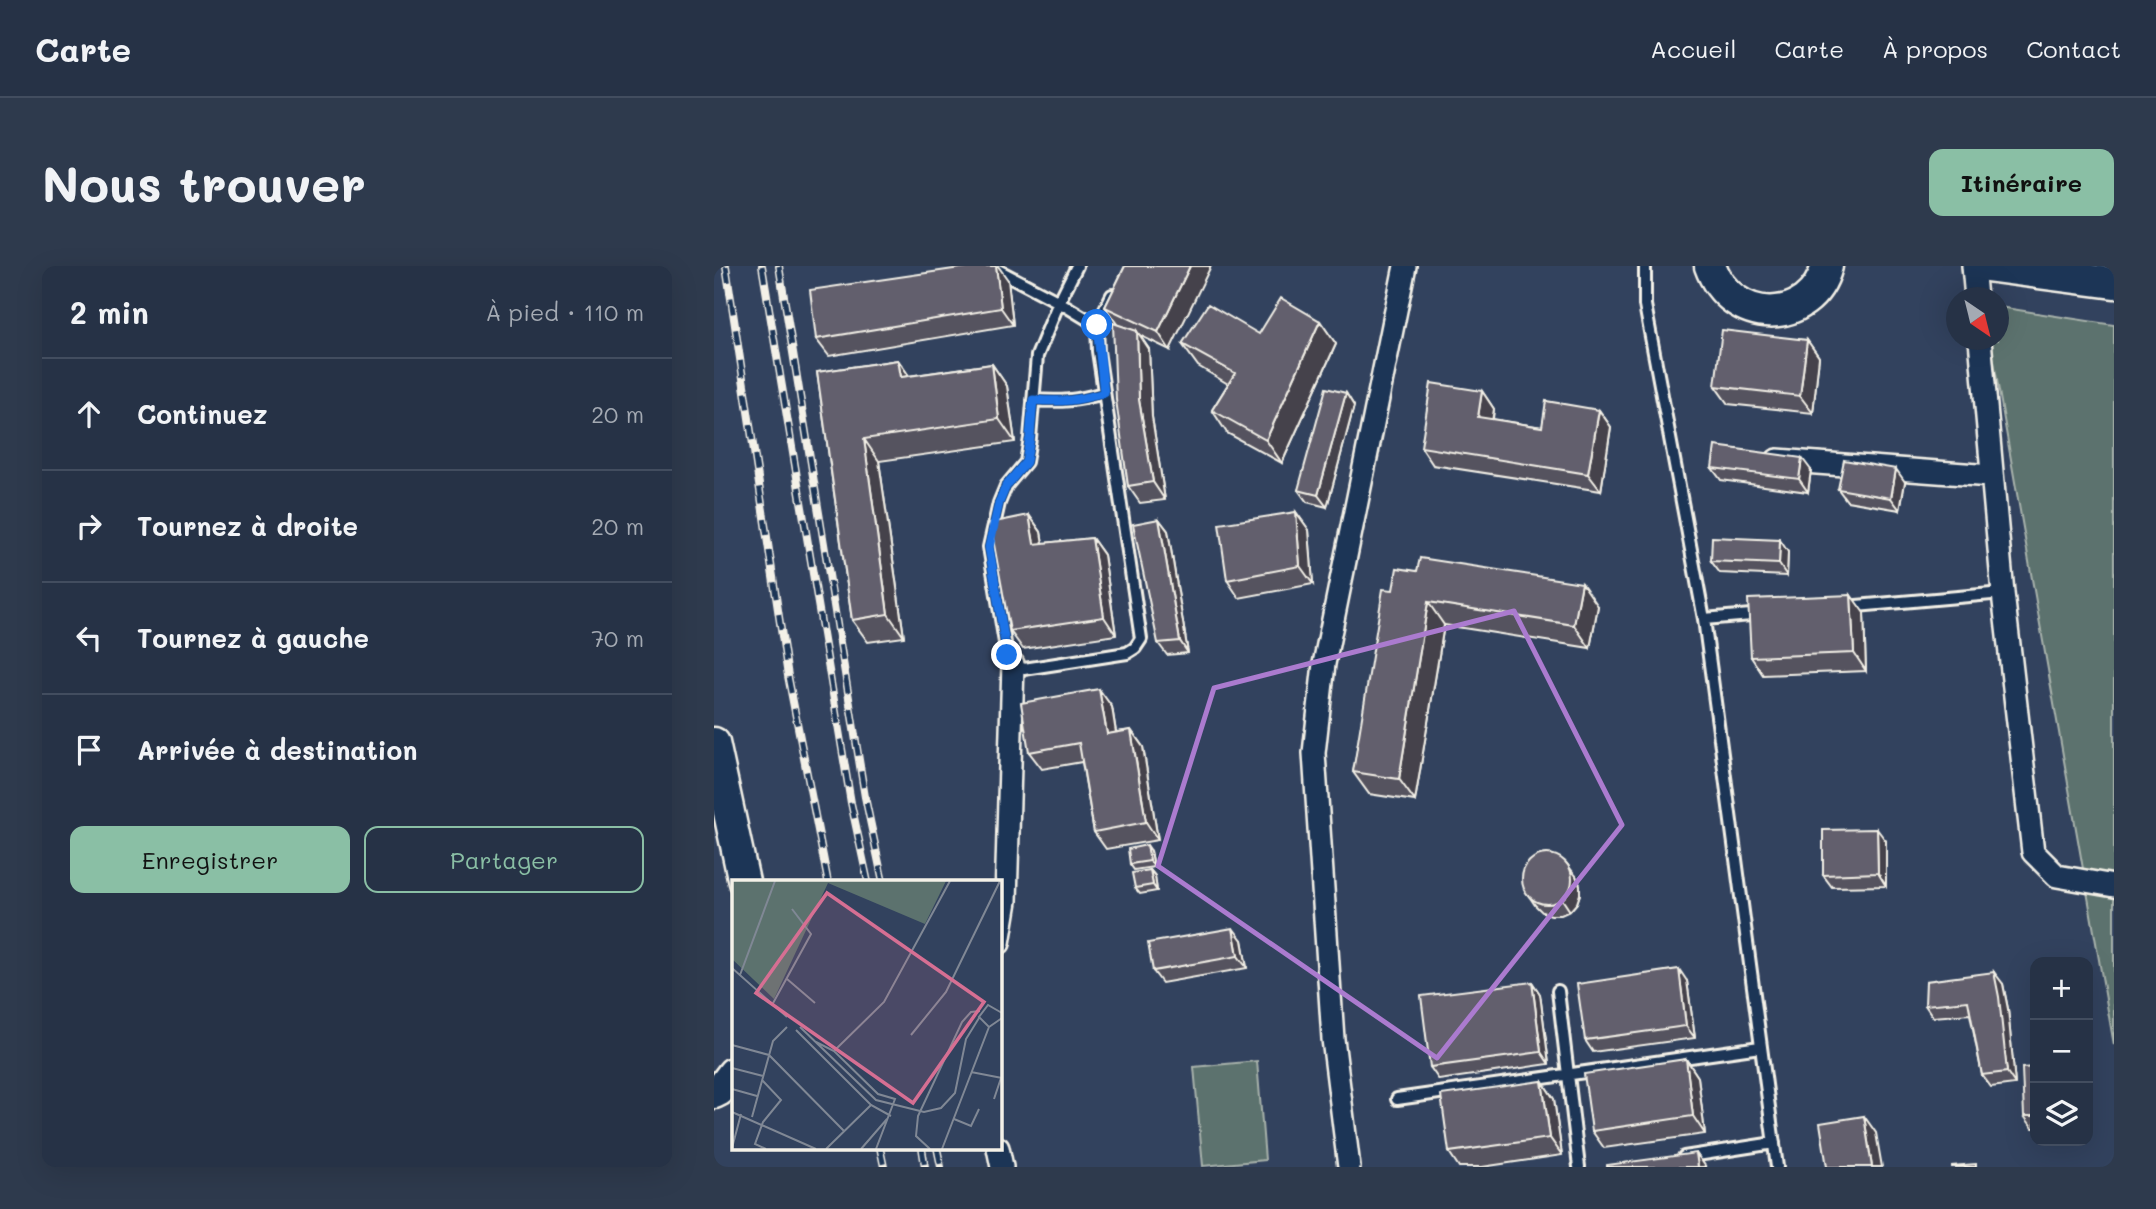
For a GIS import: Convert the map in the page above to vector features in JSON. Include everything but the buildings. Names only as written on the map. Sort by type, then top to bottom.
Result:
[{"type":"main road","points":[[1710,266],[1723,291],[1735,302],[1749,309],[1765,312],[1796,305],[1809,296],[1819,284],[1827,266]]},
{"type":"main road","points":[[1986,266],[2114,283]]},
{"type":"main road","points":[[714,743],[744,880]]},
{"type":"main road","points":[[714,1093],[720,1090],[732,1074]]},
{"type":"street","points":[[1349,1167],[1333,1039],[1314,753],[1324,664],[1405,266]]},
{"type":"street","points":[[1973,266],[1975,287]]},
{"type":"street","points":[[1981,350],[2003,593],[2033,852],[2057,876],[2114,886]]},
{"type":"street","points":[[1763,459],[1991,476]]},
{"type":"street","points":[[1001,931],[1006,901],[1013,664]]},
{"type":"lane","points":[[990,266],[1097,325]]},
{"type":"lane","points":[[1077,266],[1037,356],[1026,462],[1006,486],[999,503],[989,547],[1007,655],[1013,664],[1024,669],[1127,653],[1135,648],[1141,639],[1104,393],[1097,325],[1115,290]]},
{"type":"lane","points":[[1645,266],[1645,305],[1704,619],[1777,1167]]},
{"type":"lane","points":[[1033,400],[1062,402],[1104,393]]},
{"type":"lane","points":[[1840,607],[2003,593]]},
{"type":"lane","points":[[1704,619],[1772,613]]},
{"type":"lane","points":[[1558,991],[1579,1167]]},
{"type":"lane","points":[[1397,1099],[1760,1047]]},
{"type":"lane","points":[[1668,1159],[1774,1143]]},
{"type":"highlighted area","points":[[1514,611],[1622,825],[1437,1058],[1158,866],[1214,688]]},
{"type":"green space","points":[[2009,309],[2114,325],[2114,1045],[1992,350],[2009,350]]},
{"type":"green space","points":[[1257,1061],[1265,1160],[1203,1166],[1194,1067]]},
{"type":"railway","points":[[726,266],[788,676],[828,880]]},
{"type":"railway","points":[[762,266],[851,803],[868,880]]},
{"type":"railway","points":[[779,266],[865,797],[883,880]]},
{"type":"railway","points":[[880,1150],[884,1167]]},
{"type":"railway","points":[[922,1150],[925,1167]]},
{"type":"railway","points":[[937,1150],[941,1167]]},
{"type":"route","points":[[1007,655],[989,547],[999,503],[1006,486],[1026,462],[1033,400],[1062,402],[1104,393],[1097,325]]}]
